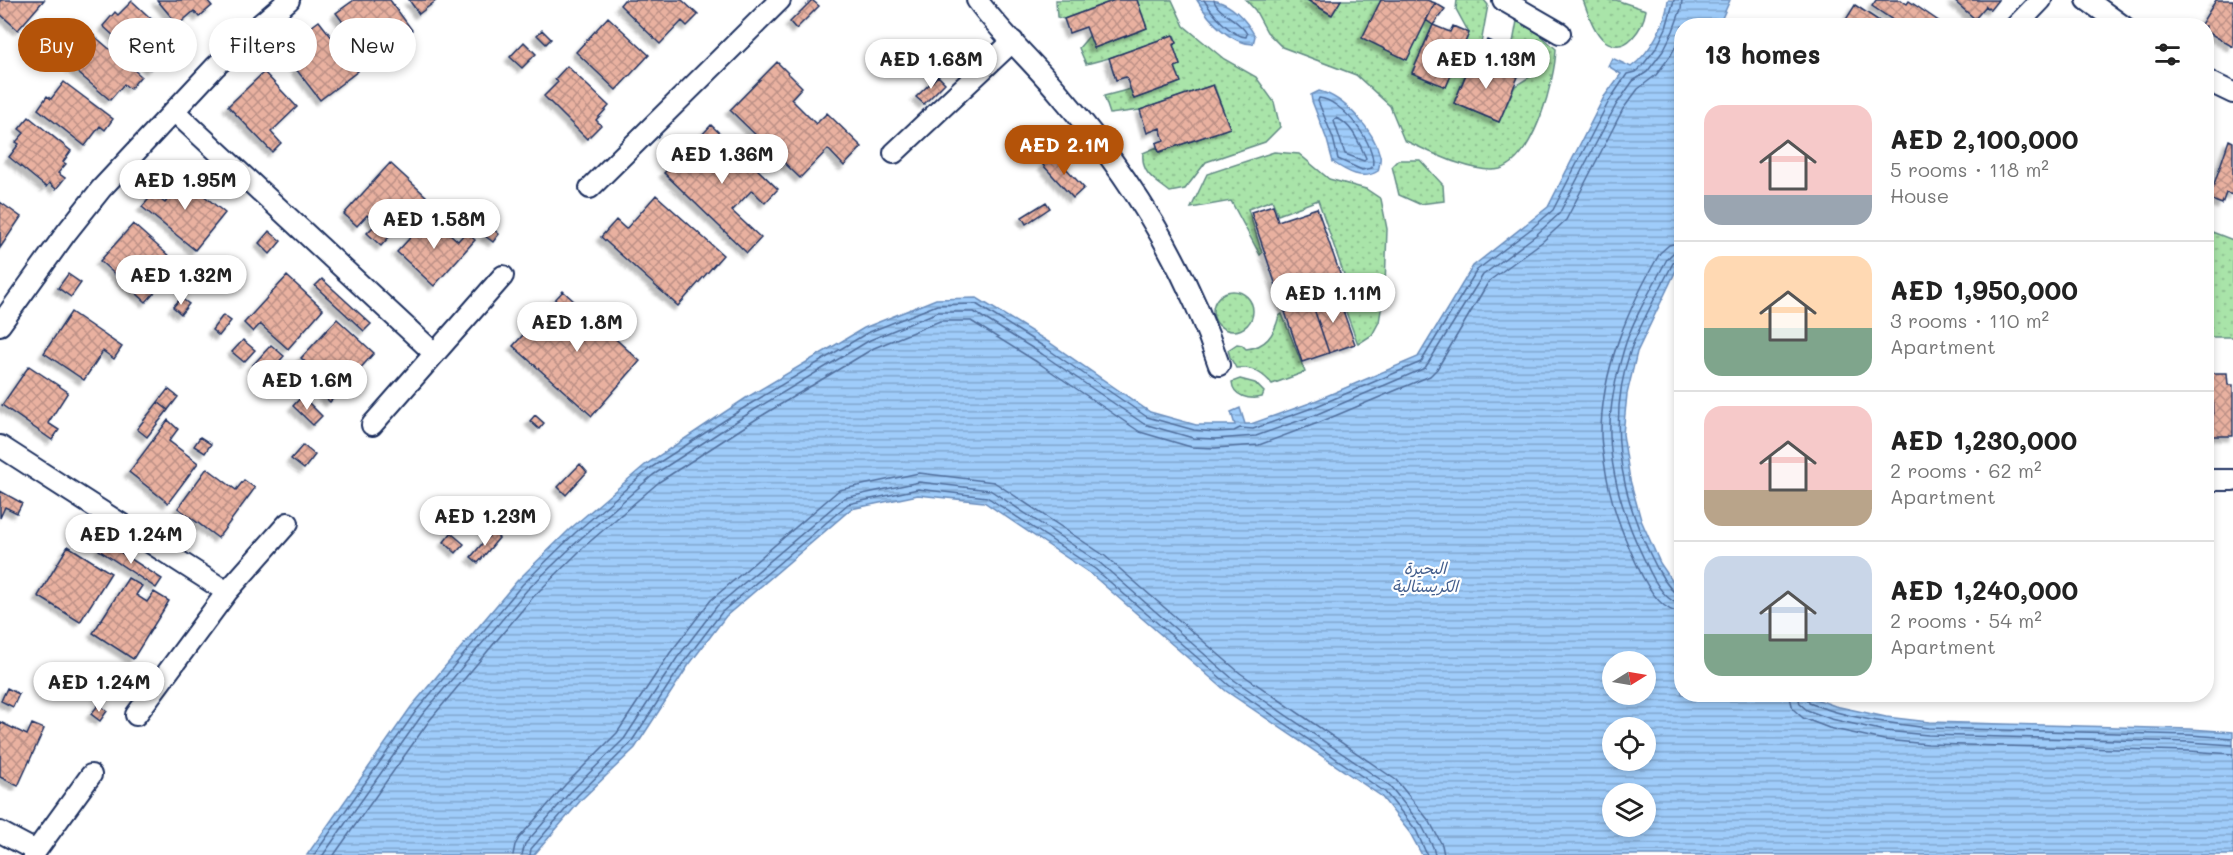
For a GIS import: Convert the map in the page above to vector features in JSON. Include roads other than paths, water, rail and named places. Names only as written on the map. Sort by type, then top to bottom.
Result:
[{"type":"street","points":[[0,325],[53,250],[101,189],[256,28],[289,0]]},
{"type":"street","points":[[590,188],[780,0]]},
{"type":"street","points":[[977,0],[1060,93],[1113,162],[1156,228],[1202,318],[1219,366]]},
{"type":"street","points":[[1503,0],[1560,33]]},
{"type":"street","points":[[2024,18],[2041,0]]},
{"type":"street","points":[[2087,0],[2112,18]]},
{"type":"street","points":[[894,153],[1013,41]]},
{"type":"street","points":[[2214,84],[2233,93]]},
{"type":"street","points":[[174,111],[434,353]]},
{"type":"street","points":[[372,425],[503,276]]},
{"type":"street","points":[[0,446],[227,592]]},
{"type":"street","points":[[2214,480],[2233,480]]},
{"type":"street","points":[[136,715],[227,592],[288,523]]},
{"type":"street","points":[[0,832],[35,853],[91,775]]},
{"type":"water","points":[[1197,0],[1217,1],[1234,11],[1244,20],[1255,36],[1253,44],[1236,40],[1220,29]]},
{"type":"water","name":"البحيرة الكريستالية","points":[[1668,0],[1730,0],[1722,18],[1674,18],[1674,275],[1637,352],[1627,394],[1623,434],[1630,480],[1641,520],[1660,563],[1674,584],[1674,702],[1824,702],[1886,717],[1929,722],[2233,732],[2233,855],[1422,855],[1410,833],[1381,796],[1226,691],[1091,574],[984,502],[918,495],[851,509],[726,616],[688,666],[635,748],[582,799],[534,855],[307,855],[411,707],[517,581],[570,529],[645,465],[746,398],[864,328],[936,299],[977,298],[1050,343],[1150,412],[1196,425],[1235,425],[1231,412],[1240,408],[1245,424],[1251,424],[1310,403],[1418,357],[1473,266],[1548,207],[1604,97],[1621,74],[1608,66],[1612,58],[1631,67],[1651,46],[1660,28]]},
{"type":"water","points":[[1319,91],[1329,94],[1348,107],[1365,126],[1380,156],[1378,171],[1367,175],[1355,174],[1333,162],[1312,101],[1311,95]]}]
